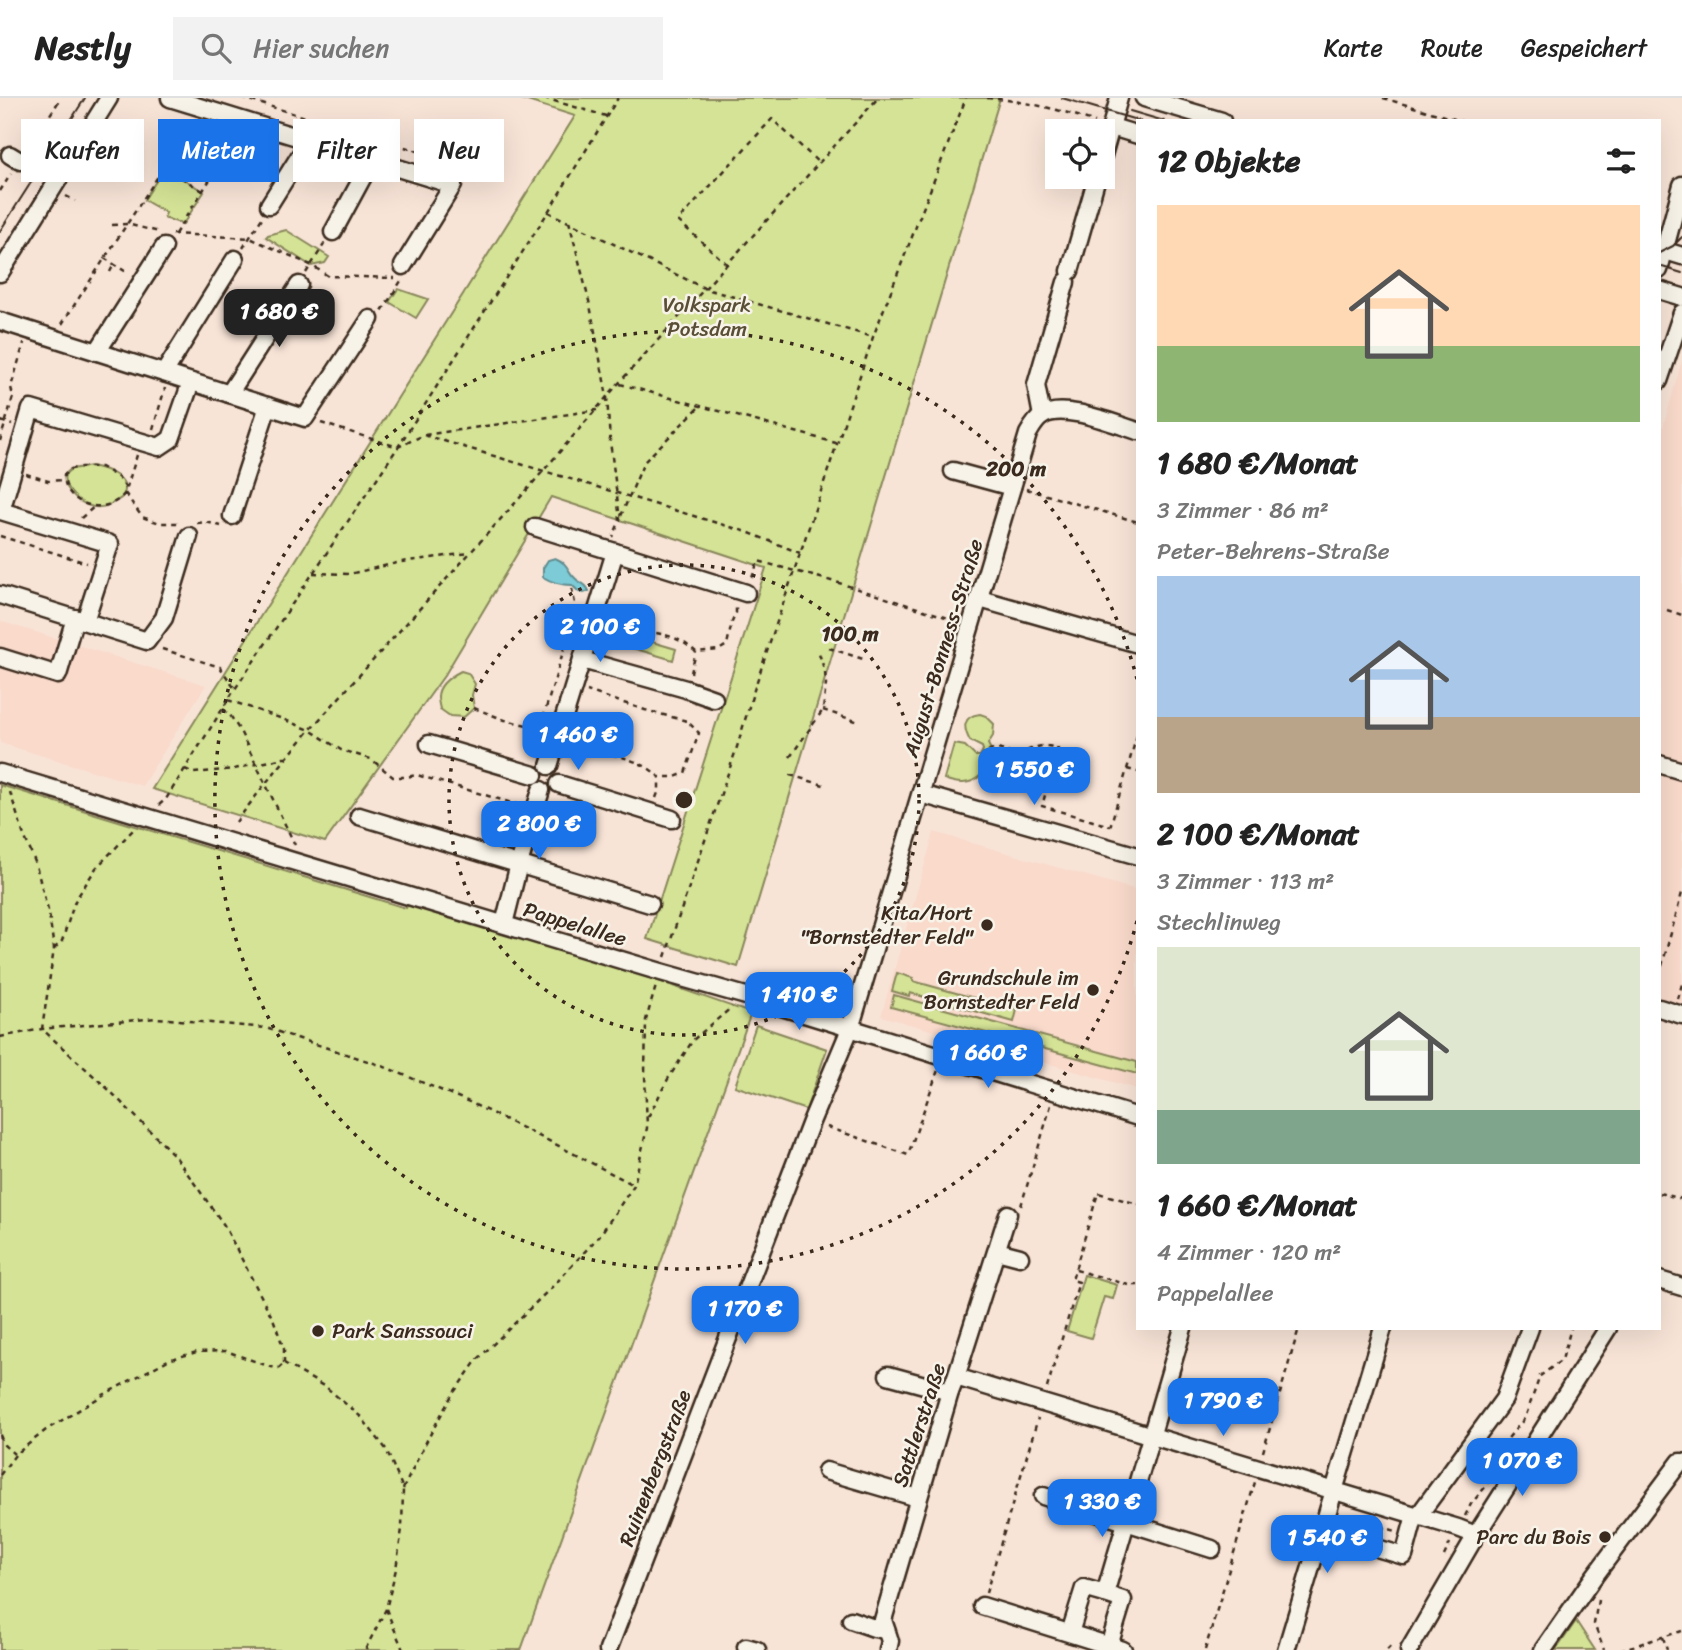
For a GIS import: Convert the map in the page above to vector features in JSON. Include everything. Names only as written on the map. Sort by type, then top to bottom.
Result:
[{"type":"street","points":[[0,273],[109,98]]},
{"type":"street","points":[[170,98],[240,119]]},
{"type":"street","points":[[1114,119],[1119,98]]},
{"type":"street","points":[[1144,98],[1215,119]]},
{"type":"street","points":[[1115,128],[1136,134]]},
{"type":"street","points":[[270,205],[293,167]]},
{"type":"street","points":[[400,168],[453,185],[403,266]]},
{"type":"street","points":[[333,232],[360,182]]},
{"type":"street","points":[[1682,185],[1662,250],[1682,256]]},
{"type":"street","points":[[1093,189],[1036,385],[1042,416],[1055,411],[1070,411],[1136,430]]},
{"type":"street","points":[[97,352],[170,241]]},
{"type":"street","points":[[167,374],[235,259]]},
{"type":"street","points":[[229,394],[299,285]]},
{"type":"street","points":[[1661,291],[1682,297]]},
{"type":"street","points":[[1661,375],[1682,313]]},
{"type":"street","points":[[0,321],[305,418],[370,318]]},
{"type":"street","points":[[0,657],[58,675],[110,544],[1,511],[31,409],[159,447],[171,439],[191,382]]},
{"type":"street","points":[[232,516],[268,406]]},
{"type":"street","name":"August-Bonness-Straße","points":[[850,1029],[1028,434],[1042,416]]},
{"type":"street","points":[[953,471],[1013,486]]},
{"type":"street","points":[[0,595],[147,641],[164,618],[186,527]]},
{"type":"street","points":[[535,527],[612,551],[740,597]]},
{"type":"street","points":[[549,766],[594,621],[612,551]]},
{"type":"street","points":[[980,599],[1136,643]]},
{"type":"street","points":[[582,660],[714,699]]},
{"type":"street","points":[[429,744],[534,775]]},
{"type":"street","points":[[1661,765],[1682,771]]},
{"type":"street","points":[[542,766],[549,766],[556,769],[560,776],[559,784],[548,792],[536,787],[534,775],[542,766]]},
{"type":"street","name":"Pappelallee","points":[[2,774],[746,996],[1136,1116]]},
{"type":"street","points":[[559,784],[671,819]]},
{"type":"street","points":[[504,924],[541,790]]},
{"type":"street","points":[[921,794],[1136,855]]},
{"type":"street","points":[[359,816],[650,904]]},
{"type":"street","points":[[1661,1009],[1682,1015]]},
{"type":"street","name":"Ruinenbergstraße","points":[[608,1650],[811,1122],[850,1029]]},
{"type":"street","name":"Sattlerstraße","points":[[888,1650],[890,1641],[883,1620],[953,1384],[1008,1214]]},
{"type":"street","points":[[997,1251],[1020,1257]]},
{"type":"street","points":[[1661,1281],[1682,1287]]},
{"type":"street","points":[[1105,1594],[1181,1330]]},
{"type":"street","points":[[1286,1650],[1382,1330]]},
{"type":"street","points":[[1349,1540],[1404,1556],[1417,1515],[1504,1399],[1529,1330]]},
{"type":"street","points":[[1409,1650],[1476,1535],[1607,1330]]},
{"type":"street","points":[[888,1375],[953,1384],[1042,1404],[1476,1535]]},
{"type":"street","points":[[1542,1650],[1682,1462]]},
{"type":"street","points":[[826,1471],[918,1498]]},
{"type":"street","points":[[1043,1496],[1212,1549]]},
{"type":"street","points":[[982,1606],[1116,1648],[1123,1600],[1084,1588],[1070,1633]]},
{"type":"street","points":[[851,1620],[886,1630]]},
{"type":"path","points":[[0,191],[15,158],[61,98]]},
{"type":"path","points":[[242,98],[414,150]]},
{"type":"path","points":[[544,98],[606,116]]},
{"type":"path","points":[[54,949],[61,941],[75,901],[96,868],[166,799],[228,700],[398,447],[618,98]]},
{"type":"path","points":[[236,821],[310,730],[618,384],[878,98]]},
{"type":"path","points":[[365,1650],[386,1609],[396,1569],[402,1529],[403,1489],[452,1395],[477,1360],[556,1283],[600,1235],[634,1185],[647,1128],[646,1020],[660,972],[873,337],[966,98]]},
{"type":"path","points":[[987,98],[1049,108],[1085,119]]},
{"type":"path","points":[[1383,98],[1454,119]]},
{"type":"path","points":[[1403,104],[1405,98]]},
{"type":"path","points":[[195,119],[202,108]]},
{"type":"path","points":[[727,264],[678,221],[772,119],[820,163]]},
{"type":"path","points":[[53,338],[158,176]]},
{"type":"path","points":[[188,182],[203,191]]},
{"type":"path","points":[[170,241],[209,182]]},
{"type":"path","points":[[235,259],[270,205]]},
{"type":"path","points":[[548,212],[706,289],[873,337]]},
{"type":"path","points":[[569,221],[590,305],[607,397],[620,520]]},
{"type":"path","points":[[112,225],[127,224],[170,241],[250,238],[311,265],[328,276],[403,278],[375,321],[370,318]]},
{"type":"path","points":[[299,285],[333,232]]},
{"type":"path","points":[[104,258],[141,282]]},
{"type":"path","points":[[110,272],[114,264]]},
{"type":"path","points":[[0,441],[13,397],[11,387],[28,330]]},
{"type":"path","points":[[167,374],[145,443],[125,494],[121,499],[107,506],[88,506],[74,497],[63,480],[64,475],[71,469],[101,467],[119,478],[125,487],[125,494],[142,517],[159,523],[186,527],[206,522],[229,528],[232,516]]},
{"type":"path","points":[[618,384],[836,443]]},
{"type":"path","points":[[612,551],[620,520],[644,462],[700,406]]},
{"type":"path","points":[[305,418],[398,447],[424,435],[597,410]]},
{"type":"path","points":[[424,435],[747,531],[800,553]]},
{"type":"path","points":[[13,470],[48,481],[63,480]]},
{"type":"path","points":[[1013,486],[1136,521]]},
{"type":"path","points":[[0,536],[102,568]]},
{"type":"path","points":[[313,573],[349,574],[410,560],[472,552]]},
{"type":"path","points":[[594,621],[614,628],[655,632],[687,644],[696,652],[719,650],[727,645],[740,597],[758,561],[972,625]]},
{"type":"path","points":[[474,709],[540,728],[576,608],[572,589]]},
{"type":"path","points":[[1667,610],[1682,615]]},
{"type":"path","points":[[147,641],[155,647],[220,667],[236,689]]},
{"type":"path","points":[[829,648],[863,659]]},
{"type":"path","points":[[686,690],[696,652]]},
{"type":"path","points":[[790,757],[823,710],[826,684],[819,653]]},
{"type":"path","points":[[573,687],[687,721],[699,733],[685,773],[675,777],[659,777]]},
{"type":"path","points":[[228,700],[310,730],[341,750],[372,759],[393,777],[417,775],[536,810]]},
{"type":"path","points":[[223,709],[235,723],[304,864]]},
{"type":"path","points":[[823,710],[859,722]]},
{"type":"path","points":[[1104,847],[1136,739]]},
{"type":"path","points":[[557,740],[615,755],[654,771],[659,777],[659,790],[651,813]]},
{"type":"path","points":[[982,758],[989,750],[996,749],[1021,753],[1038,746],[1058,749],[1042,806],[1110,826]]},
{"type":"path","points":[[185,769],[194,773],[234,769],[286,758]]},
{"type":"path","points":[[1127,769],[1136,771]]},
{"type":"path","points":[[2,774],[42,885],[49,914],[54,949],[42,1029]]},
{"type":"path","points":[[790,775],[827,786]]},
{"type":"path","points":[[1661,961],[1682,893]]},
{"type":"path","points":[[647,1120],[668,1079],[693,1040],[746,996]]},
{"type":"path","points":[[0,1037],[42,1029],[158,1017],[266,1028],[380,1065],[467,1101],[634,1185]]},
{"type":"path","points":[[42,1029],[107,1088],[175,1156],[224,1225],[274,1321],[284,1349],[284,1363]]},
{"type":"path","points":[[811,1122],[908,1155],[942,1057]]},
{"type":"path","points":[[1008,1214],[1018,1215],[1055,1091]]},
{"type":"path","points":[[982,1606],[1079,1282],[1072,1280],[1098,1193],[1136,1203]]},
{"type":"path","points":[[1661,1193],[1682,1199]]},
{"type":"path","points":[[1076,1270],[1136,1285]]},
{"type":"path","points":[[1205,1650],[1298,1330]]},
{"type":"path","points":[[1439,1566],[1471,1504],[1487,1485],[1495,1462],[1509,1437],[1525,1418],[1540,1376],[1562,1360],[1570,1330]]},
{"type":"path","points":[[0,1475],[15,1455],[46,1430],[168,1360],[197,1352],[226,1351],[271,1367],[279,1367],[284,1363]]},
{"type":"path","points":[[284,1363],[327,1388],[361,1417],[386,1450],[403,1489]]},
{"type":"path","points":[[0,1435],[4,1445],[15,1455]]},
{"type":"path","points":[[1328,1511],[1409,1535]]},
{"type":"path","points":[[1593,1578],[1598,1602],[1594,1624],[1605,1650]]},
{"type":"path","points":[[386,1609],[403,1650]]},
{"type":"path","points":[[1620,1650],[1682,1631]]},
{"type":"path","points":[[1387,1650],[1400,1635]]},
{"type":"path","points":[[1663,1637],[1667,1650]]},
{"type":"shaded area","points":[[1682,360],[1682,1005],[1661,1000],[1661,434]]},
{"type":"shaded area","points":[[0,621],[206,685],[142,786],[0,743]]},
{"type":"shaded area","points":[[934,832],[1136,890],[1136,1089],[881,1016]]},
{"type":"green space","name":"Volkspark Potsdam","points":[[518,98],[1000,98],[738,967],[647,939],[766,568],[551,497],[446,673],[325,842],[152,789],[575,116]]},
{"type":"green space","points":[[158,178],[158,182],[188,182],[204,192],[183,224],[164,218],[166,213],[144,200]]},
{"type":"green space","points":[[286,230],[329,257],[325,263],[311,266],[266,237]]},
{"type":"green space","points":[[398,289],[428,299],[416,318],[389,302]]},
{"type":"green space","points":[[91,466],[120,478],[125,488],[122,497],[106,506],[96,507],[73,496],[66,485],[64,475],[71,469]]},
{"type":"green space","points":[[632,636],[676,649],[673,660],[629,647]]},
{"type":"green space","points":[[461,671],[468,673],[475,684],[472,695],[474,708],[464,717],[450,716],[440,709],[439,693],[446,681]]},
{"type":"green space","points":[[980,714],[994,724],[993,736],[988,744],[992,752],[985,760],[998,760],[1005,767],[1005,771],[997,778],[991,779],[981,775],[977,779],[959,783],[944,779],[954,744],[965,746],[975,756],[980,756],[982,747],[970,741],[965,727],[970,717]]},
{"type":"green space","name":"Park Sanssouci","points":[[0,785],[406,908],[412,896],[751,1013],[521,1650],[0,1650]]},
{"type":"green space","points":[[897,973],[913,978],[913,981],[1017,1010],[1014,1022],[910,993],[909,996],[892,991]]},
{"type":"green space","points":[[894,995],[1136,1062],[1136,1074],[891,1007]]},
{"type":"green space","points":[[756,1025],[827,1049],[806,1110],[735,1086]]},
{"type":"green space","points":[[1084,1275],[1117,1285],[1113,1299],[1104,1297],[1091,1338],[1067,1331]]},
{"type":"green space","points":[[1576,1621],[1595,1650],[1556,1650]]},
{"type":"water","points":[[555,558],[589,591],[579,592],[572,585],[543,577],[543,568],[548,560]]},
{"type":"tram line","points":[[0,231],[85,98]]},
{"type":"tram line","points":[[1062,98],[1136,120]]},
{"type":"tram line","points":[[1130,111],[1157,119]]},
{"type":"tram line","points":[[1661,252],[1682,237]]},
{"type":"tram line","points":[[1661,267],[1682,273]]},
{"type":"place","name":"Kita/Hort \"Bornstedter Feld\"","points":[[987,925]]},
{"type":"place","name":"Grundschule im Bornstedter Feld","points":[[1093,990]]},
{"type":"place","name":"Park Sanssouci","points":[[318,1331]]},
{"type":"place","name":"Parc du Bois","points":[[1605,1537]]}]
